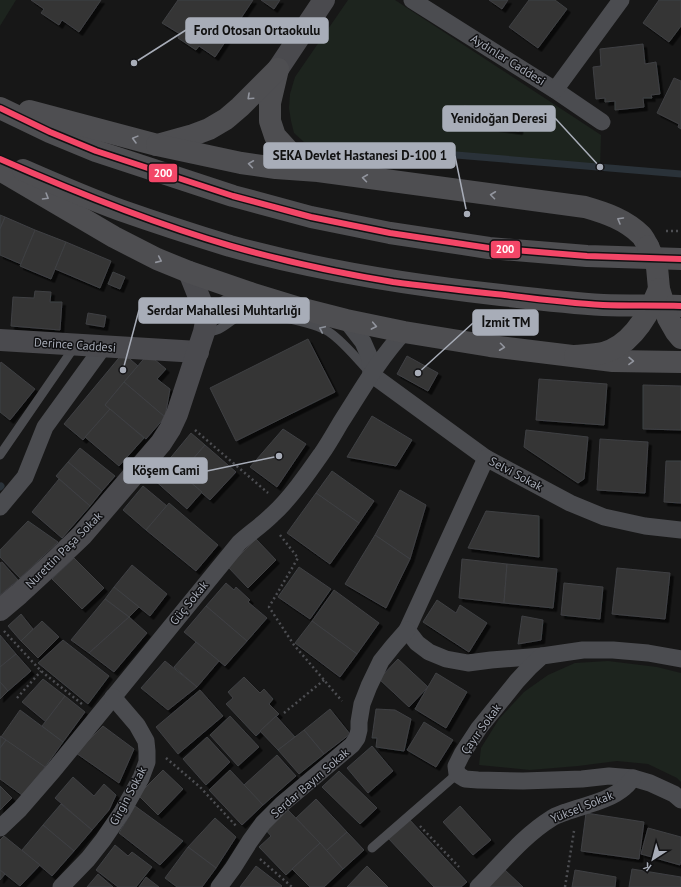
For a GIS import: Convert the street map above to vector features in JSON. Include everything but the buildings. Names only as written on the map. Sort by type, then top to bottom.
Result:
[{"type":"highway","points":[[157,144],[193,135],[209,129],[226,119],[278,69]]},
{"type":"highway","points":[[278,69],[270,103],[270,121],[275,136],[295,158],[318,171]]},
{"type":"highway","points":[[0,103],[157,144],[241,163],[276,168],[318,171],[585,207],[604,212],[632,227],[642,236],[657,267],[659,289],[668,318],[681,338]]},
{"type":"highway","points":[[0,108],[50,132],[96,151],[233,196],[311,217],[390,233],[489,248],[587,256],[681,259]]},
{"type":"highway","points":[[0,159],[119,210],[231,246],[354,275],[416,285],[544,300],[603,305],[681,306]]},
{"type":"highway","points":[[0,170],[114,237],[158,259],[189,272],[299,308],[346,320],[404,332],[490,346],[613,361],[681,362]]},
{"type":"highway","points":[[575,356],[604,353],[618,346],[632,334],[642,322],[653,305],[659,289]]},
{"type":"street","points":[[278,69],[324,0]]},
{"type":"street","name":"Aydınlar Caddesi","points":[[412,0],[555,90],[602,122]]},
{"type":"street","points":[[555,90],[621,0]]},
{"type":"street","points":[[189,272],[206,324],[250,293]]},
{"type":"street","points":[[346,320],[363,342],[370,358],[371,374]]},
{"type":"street","name":"Nurettin Paşa Sokak","points":[[0,610],[82,535],[161,443],[177,414],[206,324]]},
{"type":"street","name":"Güç Sokak","points":[[0,828],[20,809],[53,772],[239,543],[282,506],[323,451],[371,374],[392,345],[404,332]]},
{"type":"street","name":"Derince Caddesi","points":[[0,340],[198,352]]},
{"type":"street","points":[[0,507],[25,477],[45,427],[103,347]]},
{"type":"street","name":"Selvi Sokak","points":[[371,374],[486,458],[570,503],[604,516],[645,526],[681,530]]},
{"type":"street","name":"Serdar Bayırı Sokak","points":[[219,887],[264,823],[282,804],[352,746],[357,738],[362,704],[369,686],[381,661],[407,630],[486,458]]},
{"type":"street","points":[[407,630],[417,643],[429,652],[446,659],[468,663],[542,656],[583,650],[613,650],[648,653],[681,659]]},
{"type":"street","name":"Çayır Sokak","points":[[457,774],[456,766],[479,728],[517,681],[542,656]]},
{"type":"street","name":"Girgin Sokak","points":[[60,887],[88,859],[103,840],[122,812],[147,762],[146,741],[137,725],[113,698]]},
{"type":"street","points":[[457,774],[465,779],[478,780],[523,781],[582,779],[609,776],[632,778],[650,783],[674,794],[681,800]]},
{"type":"street","name":"Yüksel Sokak","points":[[478,887],[525,838],[540,826],[554,817],[617,793],[626,786],[632,778]]},
{"type":"lane","points":[[206,324],[213,332],[242,315],[254,312],[266,313],[318,326],[329,332],[345,346],[371,374]]},
{"type":"lane","points":[[0,455],[76,345]]},
{"type":"lane","points":[[372,848],[457,774]]},
{"type":"path","points":[[660,231],[681,231]]},
{"type":"path","points":[[177,414],[282,506]]},
{"type":"path","points":[[267,520],[298,558],[269,607],[294,644],[359,722]]},
{"type":"path","points":[[0,626],[41,671],[98,717]]},
{"type":"path","points":[[17,698],[41,671]]},
{"type":"path","points":[[284,713],[324,680]]},
{"type":"path","points":[[146,741],[200,787],[248,844],[292,887]]},
{"type":"path","points":[[565,887],[577,808]]},
{"type":"path","points":[[409,815],[459,868]]},
{"type":"shaded area","points":[[0,0],[16,0],[0,26]]},
{"type":"shaded area","points":[[348,0],[395,0],[601,135],[600,167],[304,142],[294,133],[289,108],[290,94],[295,77]]},
{"type":"shaded area","points":[[608,661],[657,667],[681,673],[681,782],[677,778],[648,764],[617,761],[530,770],[479,765],[481,748],[499,719],[524,692],[548,675],[575,663]]},
{"type":"waterway","points":[[444,154],[681,174]]},
{"type":"transit line","name":"200","points":[[0,108],[50,132],[96,151],[233,196],[311,217],[390,233],[489,248],[587,256],[681,259]]},
{"type":"transit line","name":"200","points":[[0,159],[85,195],[201,237],[271,257],[352,275],[393,282],[554,301],[603,305],[681,306]]},
{"type":"place","name":"Ford Otosan Ortaokulu","points":[[134,63]]},
{"type":"place","name":"Yenidoğan Deresi","points":[[600,167]]},
{"type":"place","name":"SEKA Devlet Hastanesi D-100 1","points":[[467,214]]},
{"type":"place","name":"Serdar Mahallesi Muhtarlığı","points":[[123,370]]},
{"type":"place","name":"İzmit TM","points":[[418,373]]},
{"type":"place","name":"Köşem Cami","points":[[279,456]]}]
